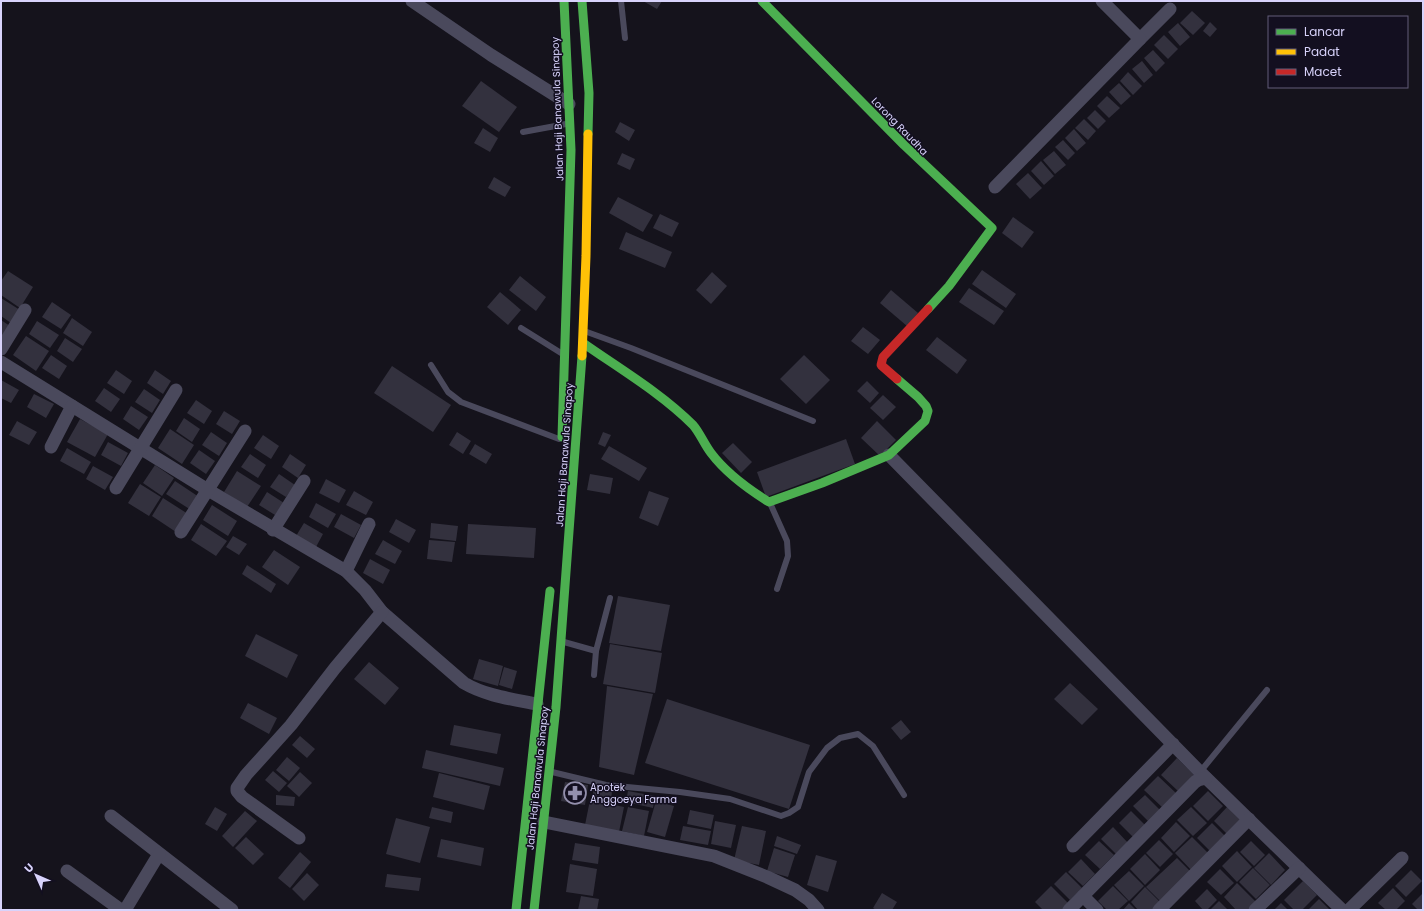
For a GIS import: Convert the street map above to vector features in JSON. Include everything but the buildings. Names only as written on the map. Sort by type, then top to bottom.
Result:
[{"type":"main road","name":"Jalan Haji Banawula Sinapoy","points":[[562,444],[571,178],[564,1]]},
{"type":"main road","name":"Jalan Haji Banawula Sinapoy","points":[[534,910],[556,707],[584,331],[589,93],[582,1]]},
{"type":"main road","name":"Lorong Raudha","points":[[762,1],[907,149],[953,194],[992,228],[949,286],[883,358],[882,365],[886,372],[918,397],[926,406],[928,411],[926,421],[889,454]]},
{"type":"main road","points":[[583,343],[660,397],[689,421],[699,431],[710,452],[718,461],[753,492],[769,502],[822,483],[889,454]]},
{"type":"main road","name":"Jalan Haji Banawula Sinapoy","points":[[516,910],[551,581]]},
{"type":"street","points":[[412,1],[490,55],[569,104]]},
{"type":"street","points":[[1102,1],[1140,39]]},
{"type":"street","points":[[995,187],[1170,8]]},
{"type":"street","points":[[1,349],[25,310]]},
{"type":"street","points":[[1,362],[273,530],[346,571],[365,590],[382,612],[464,683],[476,690],[488,694],[537,704]]},
{"type":"street","points":[[116,488],[176,390]]},
{"type":"street","points":[[51,447],[72,406]]},
{"type":"street","points":[[181,532],[245,431]]},
{"type":"street","points":[[889,454],[1203,775],[1342,910]]},
{"type":"street","points":[[273,530],[304,481]]},
{"type":"street","points":[[346,571],[369,524]]},
{"type":"street","points":[[299,838],[242,797],[237,791],[237,788],[246,775],[291,725],[335,668],[382,612]]},
{"type":"street","points":[[1073,846],[1173,744]]},
{"type":"street","points":[[1069,910],[1203,775]]},
{"type":"street","points":[[111,816],[232,910]]},
{"type":"street","points":[[1159,910],[1249,819]]},
{"type":"street","points":[[544,822],[714,856],[795,890],[809,900],[818,910]]},
{"type":"street","points":[[124,910],[159,854]]},
{"type":"street","points":[[1350,910],[1402,858]]},
{"type":"street","points":[[1255,910],[1299,868]]},
{"type":"street","points":[[67,871],[121,910]]},
{"type":"street","points":[[1083,896],[1097,910]]},
{"type":"lane","points":[[622,1],[625,38]]},
{"type":"lane","points":[[523,132],[569,123]]},
{"type":"lane","points":[[522,328],[566,356]]},
{"type":"lane","points":[[584,331],[631,348],[813,422]]},
{"type":"lane","points":[[431,365],[448,392],[461,402],[562,444]]},
{"type":"lane","points":[[769,502],[787,541],[788,556],[777,589]]},
{"type":"lane","points":[[594,675],[596,651],[610,598]]},
{"type":"lane","points":[[561,641],[596,651]]},
{"type":"lane","points":[[1203,775],[1267,690]]},
{"type":"lane","points":[[548,771],[606,785],[680,792],[730,799],[781,816],[798,807],[809,772],[827,748],[840,738],[858,734],[873,746],[904,795]]},
{"type":"traffic: fast","points":[[562,437],[571,150],[564,1]]},
{"type":"traffic: fast","points":[[582,1],[589,93],[588,134]]},
{"type":"traffic: fast","points":[[762,1],[904,145],[992,228],[949,286],[928,309]]},
{"type":"traffic: fast","points":[[583,343],[640,382],[681,413],[693,425],[709,450],[723,467],[745,486],[769,502],[822,483],[889,455],[925,421],[928,411],[926,406],[897,379]]},
{"type":"traffic: fast","points":[[534,910],[556,707],[582,356]]},
{"type":"traffic: fast","points":[[516,910],[550,591]]},
{"type":"traffic: slow","points":[[582,356],[586,256],[588,134]]},
{"type":"traffic: jam","points":[[897,379],[881,365],[883,357],[928,309]]},
{"type":"place","name":"Apotek Anggoeya Farma","points":[[575,793]]}]
